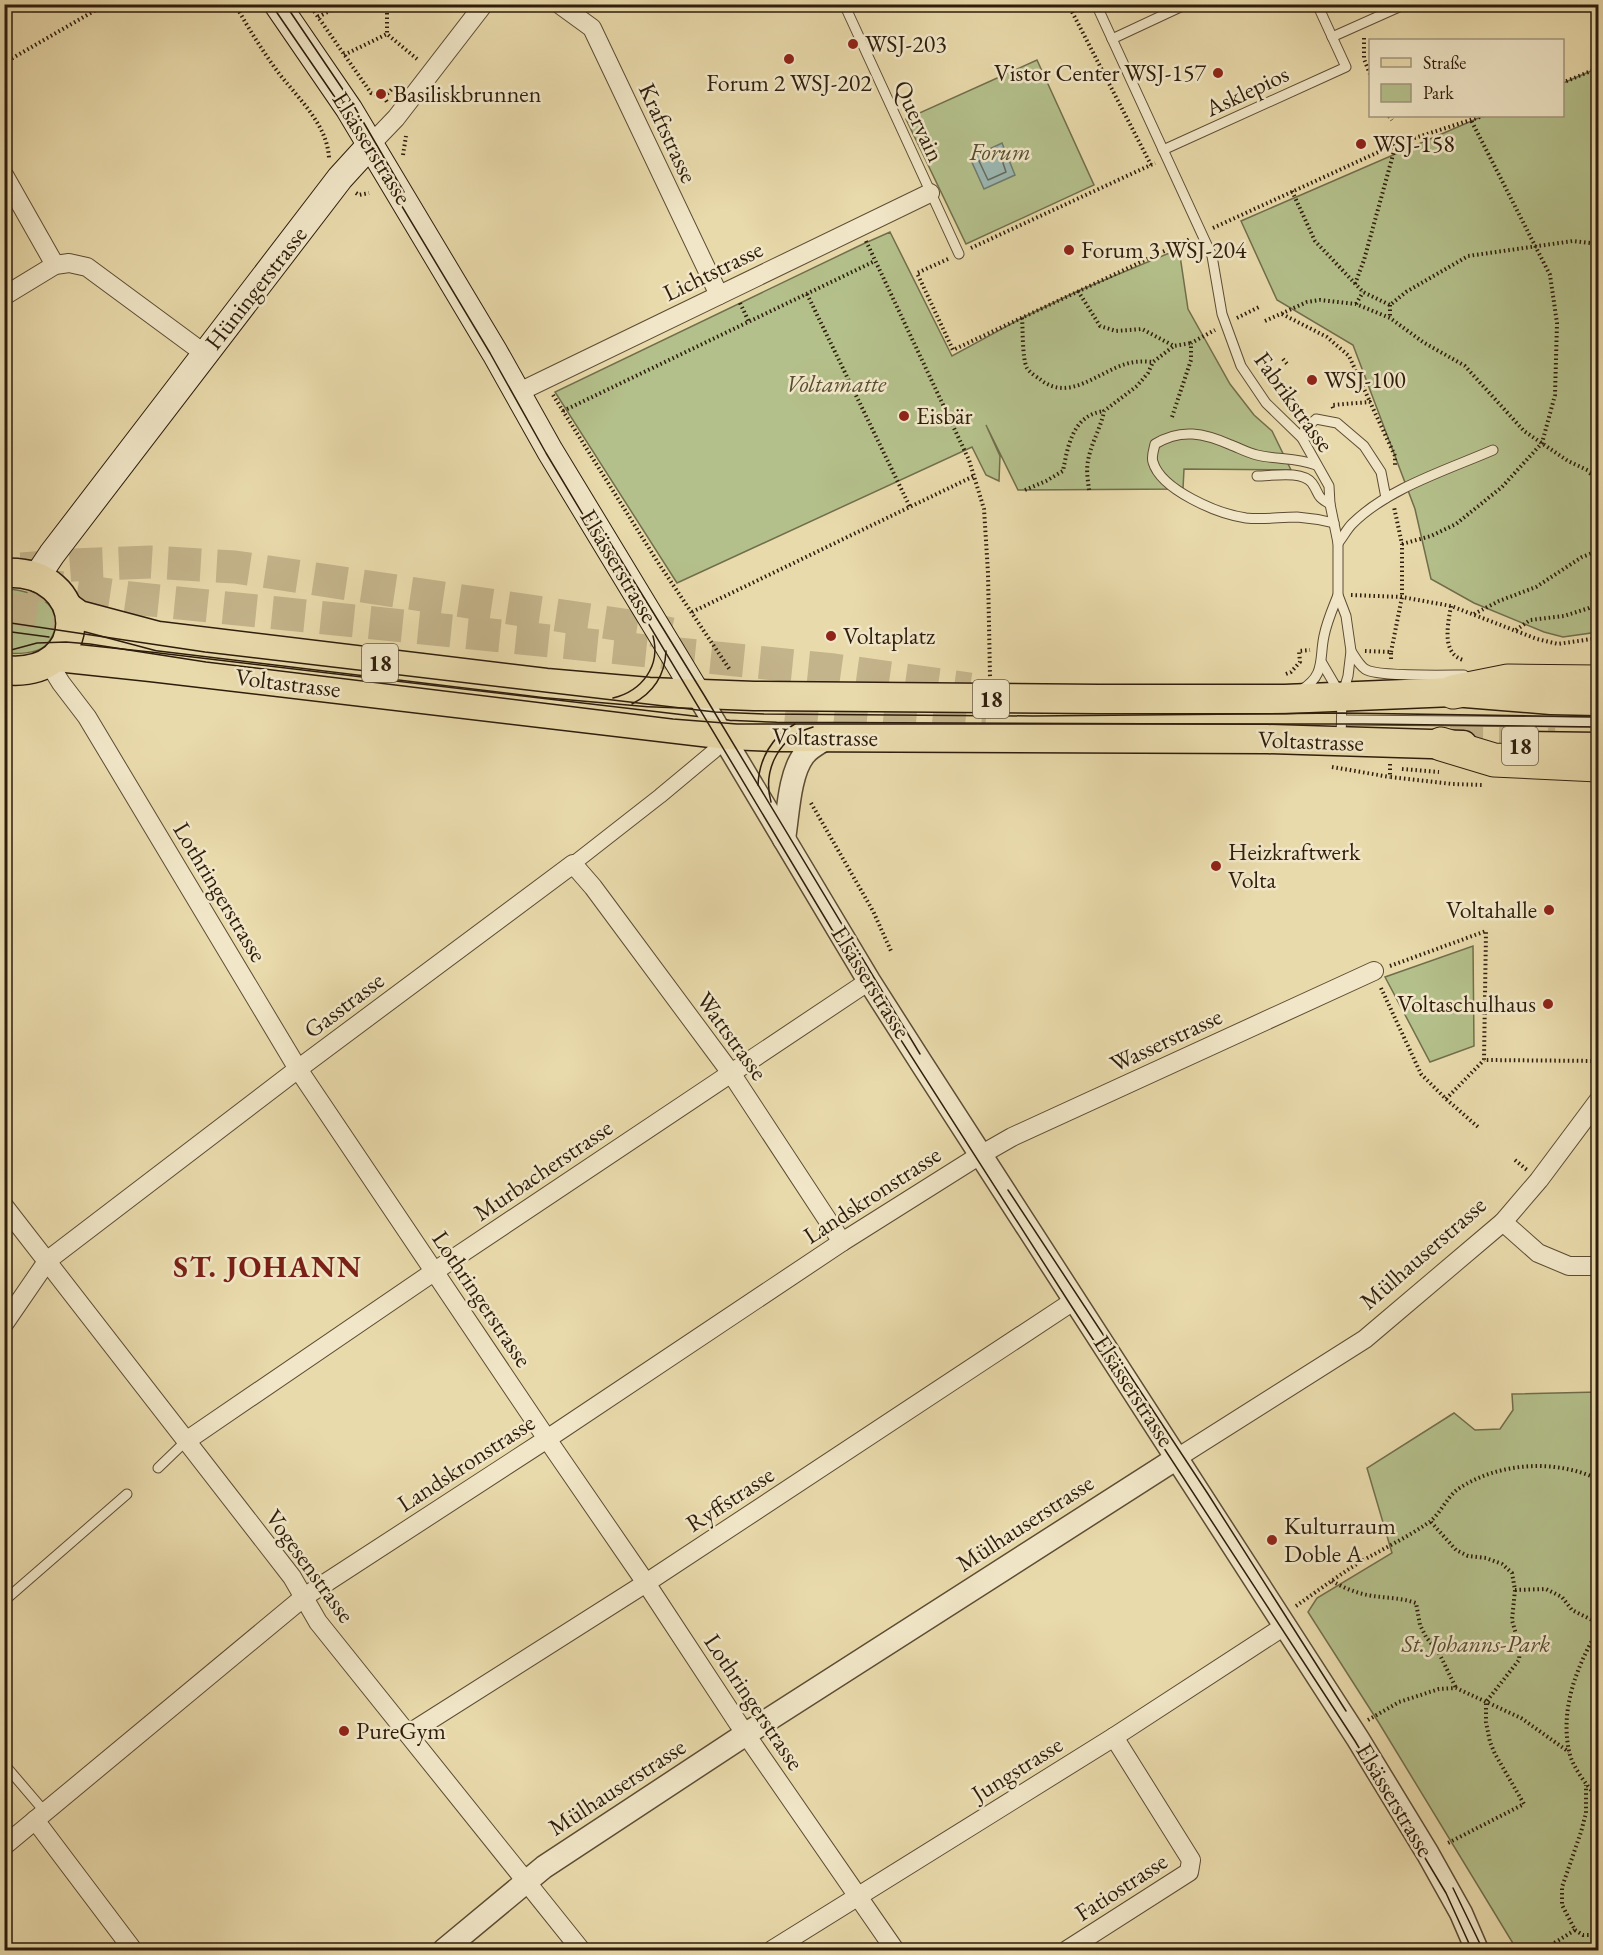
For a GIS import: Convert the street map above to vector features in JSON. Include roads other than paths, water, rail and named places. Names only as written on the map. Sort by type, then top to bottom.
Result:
[{"type":"highway","points":[[1477,681],[1599,681]]},
{"type":"highway","points":[[1441,744],[1494,760],[1599,765]]},
{"type":"main road","name":"Elsässerstrasse","points":[[277,4],[350,109],[550,451],[698,695]]},
{"type":"main road","name":"Hüningerstrasse","points":[[36,578],[340,178],[371,144]]},
{"type":"main road","name":"18","points":[[4,573],[25,574],[36,578],[54,588],[68,607]]},
{"type":"main road","name":"Voltastrasse","points":[[68,607],[80,615],[158,636],[556,684],[698,695],[980,699],[1285,699],[1342,719],[1441,744],[1599,747]]},
{"type":"main road","points":[[52,660],[68,640],[71,619],[68,607]]},
{"type":"main road","name":"18","points":[[4,669],[30,668],[52,660]]},
{"type":"main road","name":"Voltastrasse","points":[[52,660],[151,666],[722,734],[827,738],[1267,739],[1477,681],[1551,700],[1599,701]]},
{"type":"street","name":"Hüningerstrasse","points":[[371,144],[396,118],[484,4]]},
{"type":"street","name":"Kraftstrasse","points":[[559,4],[592,28],[718,295]]},
{"type":"street","points":[[4,175],[56,265]]},
{"type":"street","name":"Lichtstrasse","points":[[517,393],[930,193]]},
{"type":"street","points":[[4,296],[56,265],[69,263],[87,267],[205,354]]},
{"type":"street","name":"Lothringerstrasse","points":[[52,660],[61,683],[87,717],[298,1069],[746,1734],[895,1950]]},
{"type":"street","name":"Elsässerstrasse","points":[[698,695],[869,981],[1352,1729],[1428,1854],[1461,1913],[1477,1950]]},
{"type":"street","name":"Gasstrasse","points":[[4,1324],[48,1260],[298,1069],[573,864],[714,751],[720,745],[722,734]]},
{"type":"street","points":[[784,839],[793,781],[799,764],[808,750],[827,738]]},
{"type":"street","name":"Wattstrasse","points":[[573,864],[593,887],[731,1073],[842,1242]]},
{"type":"street","name":"Wasserstrasse","points":[[980,1155],[1012,1137],[1374,971]]},
{"type":"street","name":"Murbacherstrasse","points":[[186,1441],[435,1271],[869,981]]},
{"type":"street","name":"Mülhauserstrasse","points":[[444,1950],[544,1867],[746,1734],[1365,1340],[1503,1222],[1539,1180],[1599,1101]]},
{"type":"street","name":"Landskronstrasse","points":[[4,1846],[304,1598],[842,1242],[980,1155]]},
{"type":"street","name":"Vogesenstrasse","points":[[4,1206],[292,1577],[318,1622],[581,1950]]},
{"type":"street","points":[[1503,1222],[1538,1253],[1569,1266],[1599,1266]]},
{"type":"street","name":"Ryffstrasse","points":[[408,1734],[646,1584],[1075,1300]]},
{"type":"street","name":"Jungstrasse","points":[[772,1950],[1114,1737],[1283,1620]]},
{"type":"street","name":"Fatiostrasse","points":[[1067,1950],[1189,1872],[1191,1860],[1114,1737]]},
{"type":"street","points":[[40,1816],[134,1950]]},
{"type":"lane","name":"Quervain","points":[[844,4],[959,254]]},
{"type":"lane","name":"Fabrikstrasse","points":[[1096,4],[1165,154],[1206,231],[1221,314],[1241,366],[1266,403],[1302,438],[1329,486],[1330,504],[1338,543],[1338,595],[1346,616],[1352,651],[1342,719]]},
{"type":"lane","points":[[1112,39],[1187,4]]},
{"type":"lane","points":[[1317,4],[1332,37],[1407,4]]},
{"type":"lane","name":"Asklepios","points":[[1165,154],[1346,67],[1332,37]]},
{"type":"lane","points":[[1302,438],[1305,429],[1316,419],[1337,423],[1364,446],[1381,472],[1386,498]]},
{"type":"lane","points":[[1316,465],[1303,460],[1254,455],[1208,436],[1187,434],[1169,435],[1155,444],[1152,460],[1159,475],[1171,486],[1220,512],[1243,518],[1314,518],[1334,523]]},
{"type":"lane","points":[[1338,543],[1352,524],[1386,498],[1493,450]]},
{"type":"lane","points":[[1257,476],[1304,477],[1312,483],[1319,498],[1330,504]]},
{"type":"lane","name":"Fabrikstrasse","points":[[1322,663],[1324,638],[1338,595]]},
{"type":"lane","points":[[1352,651],[1359,663],[1369,671],[1477,681]]},
{"type":"lane","points":[[1285,699],[1312,681],[1318,674],[1322,663]]},
{"type":"lane","points":[[1322,663],[1331,681],[1342,719],[1599,722]]},
{"type":"lane","points":[[158,1468],[186,1441]]},
{"type":"lane","points":[[4,1601],[127,1494]]},
{"type":"lane","points":[[4,1764],[40,1816]]},
{"type":"water","points":[[1002,143],[1015,175],[984,189],[970,158]]},
{"type":"tunnel","points":[[21,569],[150,562],[235,567],[671,634]]},
{"type":"tunnel","points":[[29,583],[130,598],[834,670],[970,689]]},
{"type":"tunnel","points":[[4,609],[98,617]]},
{"type":"tunnel","points":[[416,686],[553,695]]},
{"type":"tunnel","points":[[786,706],[985,728]]},
{"type":"tunnel","points":[[1450,743],[1555,744]]},
{"type":"tram line","points":[[271,4],[367,148],[490,353],[546,453],[858,973],[1070,1304],[1355,1741],[1446,1893],[1472,1950]]},
{"type":"tram line","points":[[285,4],[354,106],[404,192]]},
{"type":"tram line","points":[[595,518],[920,1054]]},
{"type":"tram line","points":[[4,622],[205,652],[715,712],[1033,716],[1342,713],[1598,717]]},
{"type":"tram line","points":[[4,631],[49,637]]},
{"type":"tram line","points":[[613,698],[633,690],[647,676],[654,657],[653,636]]},
{"type":"tram line","points":[[4,654],[37,643],[90,644],[206,662],[673,719],[737,724],[1364,724],[1598,727]]},
{"type":"tram line","points":[[632,704],[652,689],[663,668],[666,651]]},
{"type":"tram line","points":[[758,785],[761,766],[768,749],[780,735],[795,724]]},
{"type":"tram line","points":[[771,802],[769,778],[776,756],[791,738],[813,727]]},
{"type":"tram line","points":[[1008,1190],[1208,1494],[1346,1711]]},
{"type":"tram line","points":[[1453,1888],[1483,1950]]},
{"type":"place","name":"WSJ-203","points":[[853,44]]},
{"type":"place","name":"Forum 2 WSJ-202","points":[[789,59]]},
{"type":"place","name":"Vistor Center WSJ-157","points":[[1218,73]]},
{"type":"place","name":"Basiliskbrunnen","points":[[381,94]]},
{"type":"place","name":"WSJ-158","points":[[1361,144]]},
{"type":"place","name":"Forum 3 WSJ-204","points":[[1069,250]]},
{"type":"place","name":"WSJ-100","points":[[1312,380]]},
{"type":"place","name":"Eisbär","points":[[904,416]]},
{"type":"place","name":"Voltaplatz","points":[[831,636]]},
{"type":"place","name":"Heizkraftwerk Volta","points":[[1216,866]]},
{"type":"place","name":"Voltahalle","points":[[1549,910]]},
{"type":"place","name":"Voltaschulhaus","points":[[1548,1004]]},
{"type":"place","name":"Kulturraum Doble A","points":[[1272,1540]]},
{"type":"place","name":"PureGym","points":[[344,1731]]},
{"type":"district","name":"ST. JOHANN","points":[[268,1267]]},
{"type":"park label","name":"Forum","points":[[1000,152]]},
{"type":"park label","name":"Voltamatte","points":[[836,384]]},
{"type":"park label","name":"St. Johanns-Park","points":[[1476,1644]]}]
